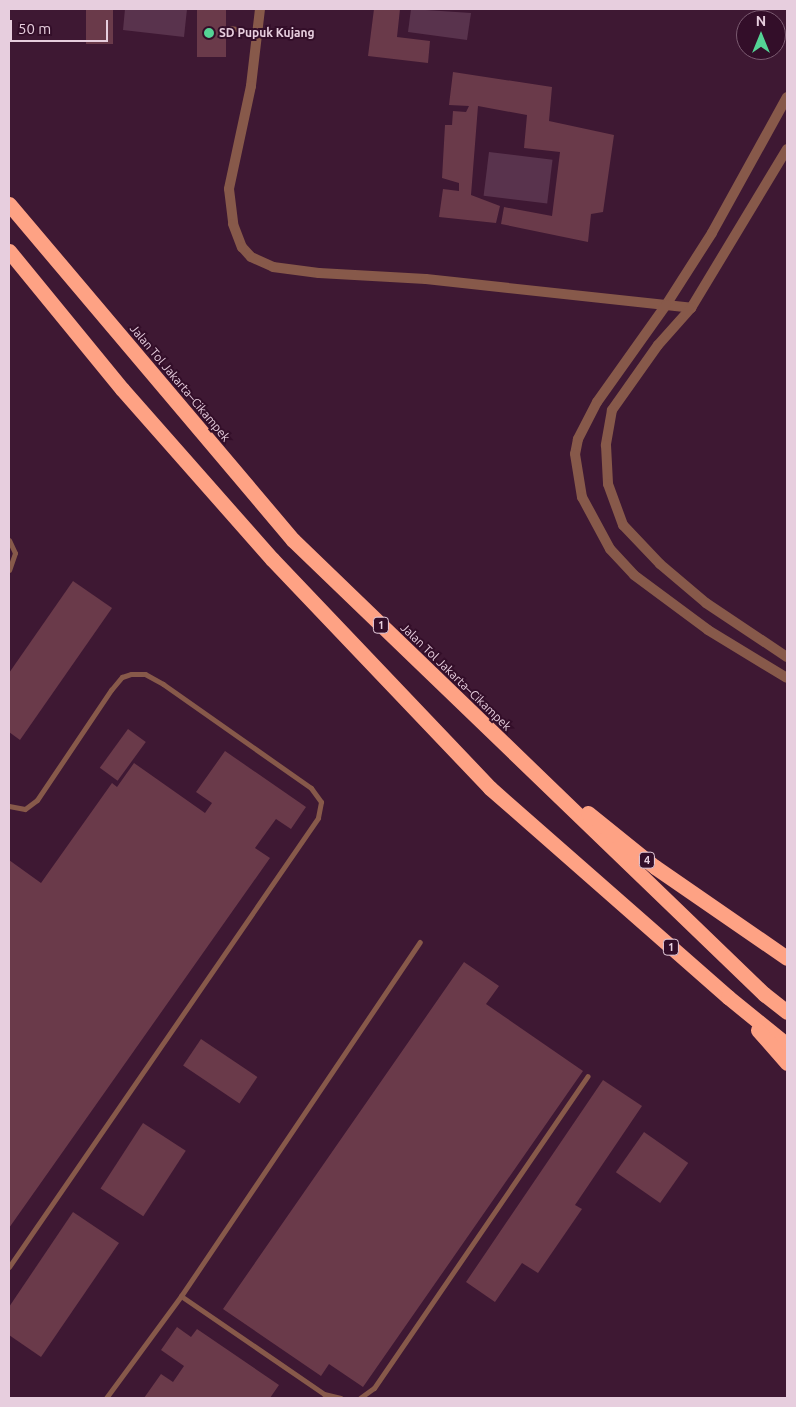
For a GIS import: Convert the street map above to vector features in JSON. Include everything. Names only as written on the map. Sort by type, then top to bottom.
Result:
[{"type":"highway","name":"Jalan Tol Jakarta–Cikampek","points":[[9,204],[293,540],[764,994],[787,1012]]},
{"type":"highway","name":"1","points":[[9,251],[122,389],[272,559],[490,788],[728,997],[787,1044]]},
{"type":"highway","name":"4","points":[[513,753],[655,866],[787,958]]},
{"type":"highway","points":[[728,997],[787,1063]]},
{"type":"street","points":[[260,9],[251,86],[229,189],[233,224],[242,246],[252,257],[273,267],[319,273],[426,280],[691,308]]},
{"type":"street","points":[[787,97],[712,233],[666,305],[597,402],[578,439],[575,454],[582,497],[610,549],[634,575],[708,630],[787,678]]},
{"type":"street","points":[[787,149],[691,308],[658,345],[612,410],[606,445],[608,484],[623,525],[660,564],[706,604],[787,657]]},
{"type":"lane","points":[[230,28],[256,32]]},
{"type":"lane","points":[[9,540],[15,553],[9,570]]},
{"type":"lane","points":[[9,806],[25,809],[37,800],[111,690],[122,677],[131,674],[145,674],[163,684],[311,788],[321,802],[318,818],[9,1267]]},
{"type":"lane","points":[[106,1398],[181,1296],[420,942]]},
{"type":"lane","points":[[360,1398],[374,1388],[588,1076]]},
{"type":"lane","points":[[181,1296],[323,1396],[341,1398]]},
{"type":"shaded area","points":[[125,9],[187,9],[184,37],[123,30]]},
{"type":"shaded area","points":[[411,9],[471,13],[467,40],[408,32]]},
{"type":"shaded area","points":[[489,152],[553,160],[547,203],[484,196]]},
{"type":"building","points":[[86,9],[113,9],[113,44],[86,44]]},
{"type":"building","name":"SD Pupuk Kujang","points":[[197,9],[226,9],[226,57],[197,57]]},
{"type":"building","points":[[374,9],[400,9],[397,37],[430,41],[428,63],[368,56]]},
{"type":"building","points":[[453,72],[552,87],[549,121],[614,135],[603,212],[591,214],[588,242],[501,224],[504,207],[552,216],[560,152],[524,148],[527,115],[478,106],[471,195],[500,206],[496,223],[439,217],[443,189],[459,191],[459,183],[442,178],[445,125],[452,125],[453,111],[466,112],[469,106],[449,105]]},
{"type":"building","points":[[73,581],[112,608],[20,740],[9,732],[9,673]]},
{"type":"building","points":[[128,729],[146,742],[118,781],[100,768]]},
{"type":"building","points":[[225,751],[306,807],[291,829],[276,819],[255,848],[270,858],[9,1228],[9,860],[41,883],[112,783],[117,787],[134,763],[205,813],[212,803],[196,792]]},
{"type":"building","points":[[464,962],[499,986],[486,1004],[583,1071],[363,1387],[329,1364],[321,1376],[223,1309]]},
{"type":"building","points":[[201,1039],[257,1077],[239,1104],[183,1066]]},
{"type":"building","points":[[603,1080],[642,1106],[575,1205],[582,1209],[538,1273],[522,1263],[495,1302],[466,1282]]},
{"type":"building","points":[[143,1123],[186,1151],[143,1216],[101,1188]]},
{"type":"building","points":[[644,1132],[688,1163],[660,1203],[616,1172]]},
{"type":"building","points":[[73,1212],[119,1243],[41,1357],[9,1335],[9,1307]]},
{"type":"building","points":[[177,1327],[191,1337],[197,1329],[279,1385],[270,1398],[144,1398],[161,1374],[173,1382],[184,1366],[161,1350]]},
{"type":"place","name":"SD Pupuk Kujang","points":[[209,33]]}]
